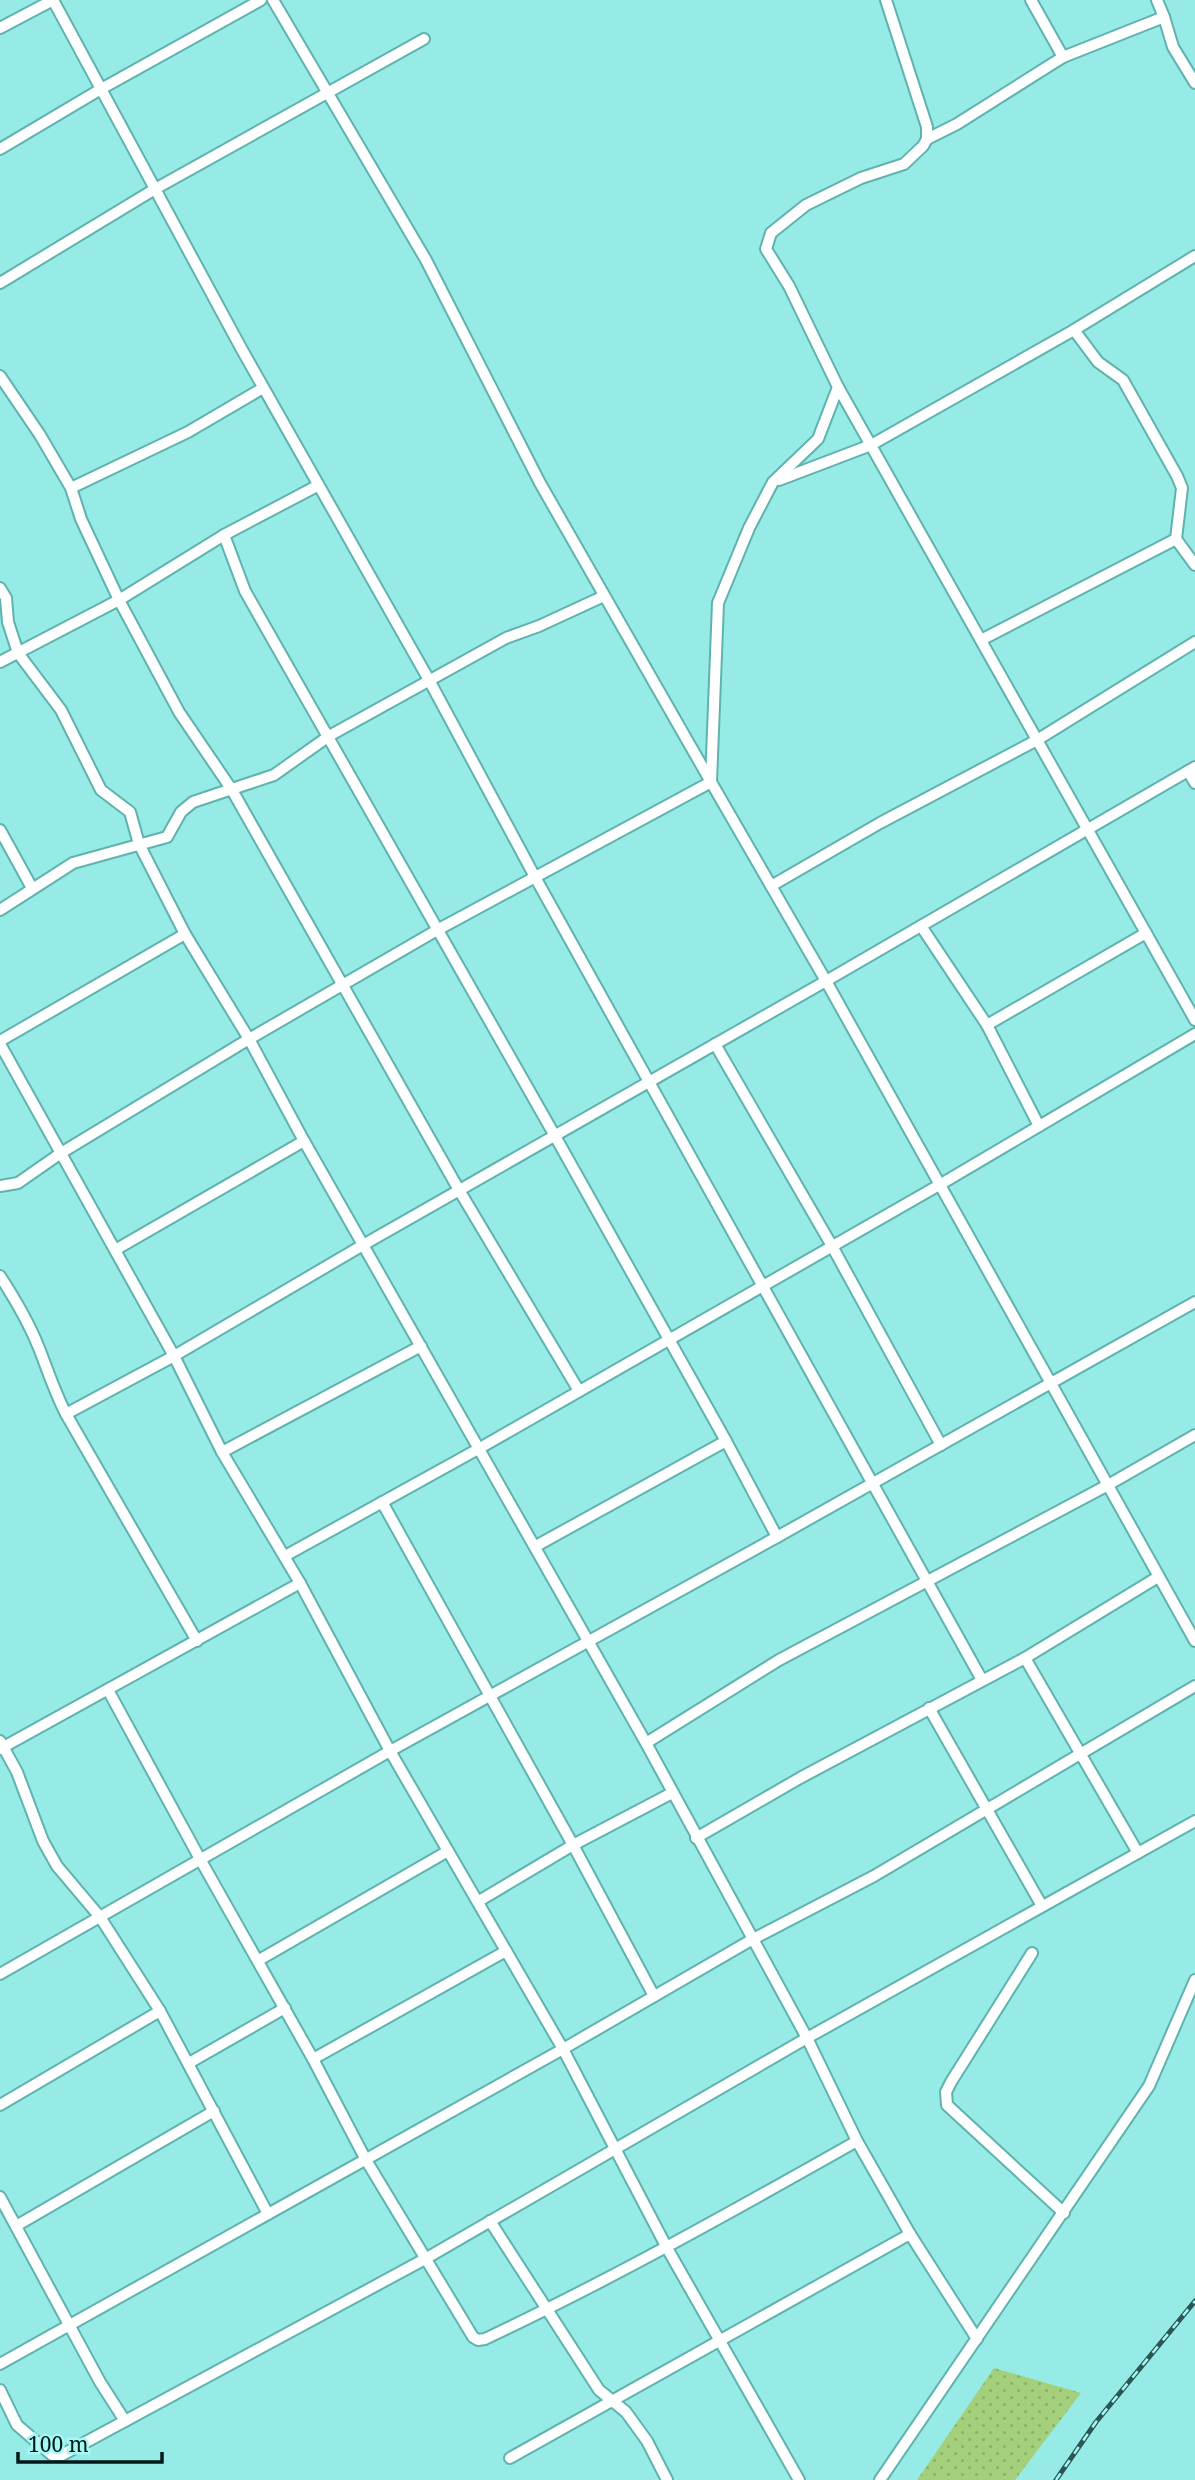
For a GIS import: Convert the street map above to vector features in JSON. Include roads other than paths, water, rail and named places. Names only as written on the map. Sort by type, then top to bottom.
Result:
[{"type":"street","points":[[0,28],[53,0],[317,486],[429,680],[535,877],[982,1681]]},
{"type":"street","points":[[0,149],[261,0]]},
{"type":"street","points":[[273,0],[426,260],[540,483],[826,981],[1195,1641]]},
{"type":"street","points":[[886,0],[928,127],[927,139],[904,164],[861,178],[806,205],[771,233],[766,249],[789,286],[838,387],[1195,1020]]},
{"type":"street","points":[[1031,0],[1063,57]]},
{"type":"street","points":[[1157,0],[1172,47],[1195,83]]},
{"type":"street","points":[[927,139],[957,124],[1063,57],[1164,17]]},
{"type":"street","points":[[0,283],[155,189],[424,39]]},
{"type":"street","points":[[773,482],[871,445],[1074,330],[1195,256]]},
{"type":"street","points":[[1074,330],[1098,362],[1123,380],[1177,476],[1182,488],[1176,539],[1195,565]]},
{"type":"street","points":[[0,376],[3,388],[40,435],[71,488],[81,519],[119,600],[179,712],[232,790],[459,1190],[579,1391]]},
{"type":"street","points":[[711,782],[718,603],[773,482],[818,439],[838,387]]},
{"type":"street","points":[[71,488],[188,432],[263,388]]},
{"type":"street","points":[[0,662],[119,600],[224,535],[317,486]]},
{"type":"street","points":[[224,535],[245,591],[277,651],[329,736],[439,929],[777,1537]]},
{"type":"street","points":[[981,640],[1176,539]]},
{"type":"street","points":[[0,588],[6,598],[8,622],[18,653],[61,710],[101,790],[130,812],[139,844],[185,934],[249,1039],[646,1743],[807,2038],[857,2141],[910,2234],[977,2339]]},
{"type":"street","points":[[0,910],[73,863],[167,837],[181,812],[193,802],[274,775],[329,736],[506,638],[604,596]]},
{"type":"street","points":[[771,886],[880,823],[1037,740],[1195,642]]},
{"type":"street","points":[[66,1414],[174,1356],[1191,769],[1195,783]]},
{"type":"street","points":[[0,1186],[18,1183],[61,1153],[249,1039],[439,929],[711,782]]},
{"type":"street","points":[[0,830],[33,888]]},
{"type":"street","points":[[921,926],[987,1025],[1039,1126]]},
{"type":"street","points":[[987,1025],[1146,933]]},
{"type":"street","points":[[185,934],[0,1042],[174,1356],[222,1452],[285,1556],[390,1751],[563,2049],[667,2248],[799,2480]]},
{"type":"street","points":[[285,1556],[480,1448],[1195,1034]]},
{"type":"street","points":[[715,1044],[832,1246],[941,1445]]},
{"type":"street","points":[[115,1250],[304,1140]]},
{"type":"street","points":[[0,1276],[18,1303],[66,1414],[197,1641]]},
{"type":"street","points":[[1,1970],[1195,1302]]},
{"type":"street","points":[[222,1452],[421,1346]]},
{"type":"street","points":[[646,1743],[779,1660],[929,1582],[1195,1435]]},
{"type":"street","points":[[536,1546],[726,1441]]},
{"type":"street","points":[[382,1502],[654,1996]]},
{"type":"street","points":[[696,1838],[800,1778],[1026,1658],[1158,1577]]},
{"type":"street","points":[[268,2214],[160,2011],[100,1917],[57,1866],[43,1841],[17,1772],[1,1746],[300,1583]]},
{"type":"street","points":[[1026,1658],[1138,1853]]},
{"type":"street","points":[[0,2364],[563,2049],[753,1939],[874,1876],[1195,1686]]},
{"type":"street","points":[[108,1690],[200,1859],[259,1960],[366,2160],[473,2337],[478,2340],[485,2339],[547,2310],[667,2248],[857,2141]]},
{"type":"street","points":[[929,1708],[1042,1906]]},
{"type":"street","points":[[479,1901],[573,1845],[672,1793]]},
{"type":"street","points":[[0,2390],[17,2425],[52,2455],[62,2455],[425,2259],[807,2038],[1195,1821]]},
{"type":"street","points":[[259,1960],[448,1851]]},
{"type":"street","points":[[313,2059],[506,1951]]},
{"type":"street","points":[[1032,1953],[951,2082],[946,2092],[947,2105],[1064,2214]]},
{"type":"street","points":[[880,2480],[1149,2086],[1195,1980]]},
{"type":"street","points":[[189,2063],[285,2008]]},
{"type":"street","points":[[0,2105],[160,2011]]},
{"type":"street","points":[[16,2226],[214,2110]]},
{"type":"street","points":[[0,2197],[100,2382],[125,2421]]},
{"type":"street","points":[[490,2221],[599,2390],[626,2412],[647,2441],[667,2480]]},
{"type":"street","points":[[510,2458],[910,2234]]},
{"type":"railway","points":[[1056,2480],[1096,2422],[1195,2301]]}]
